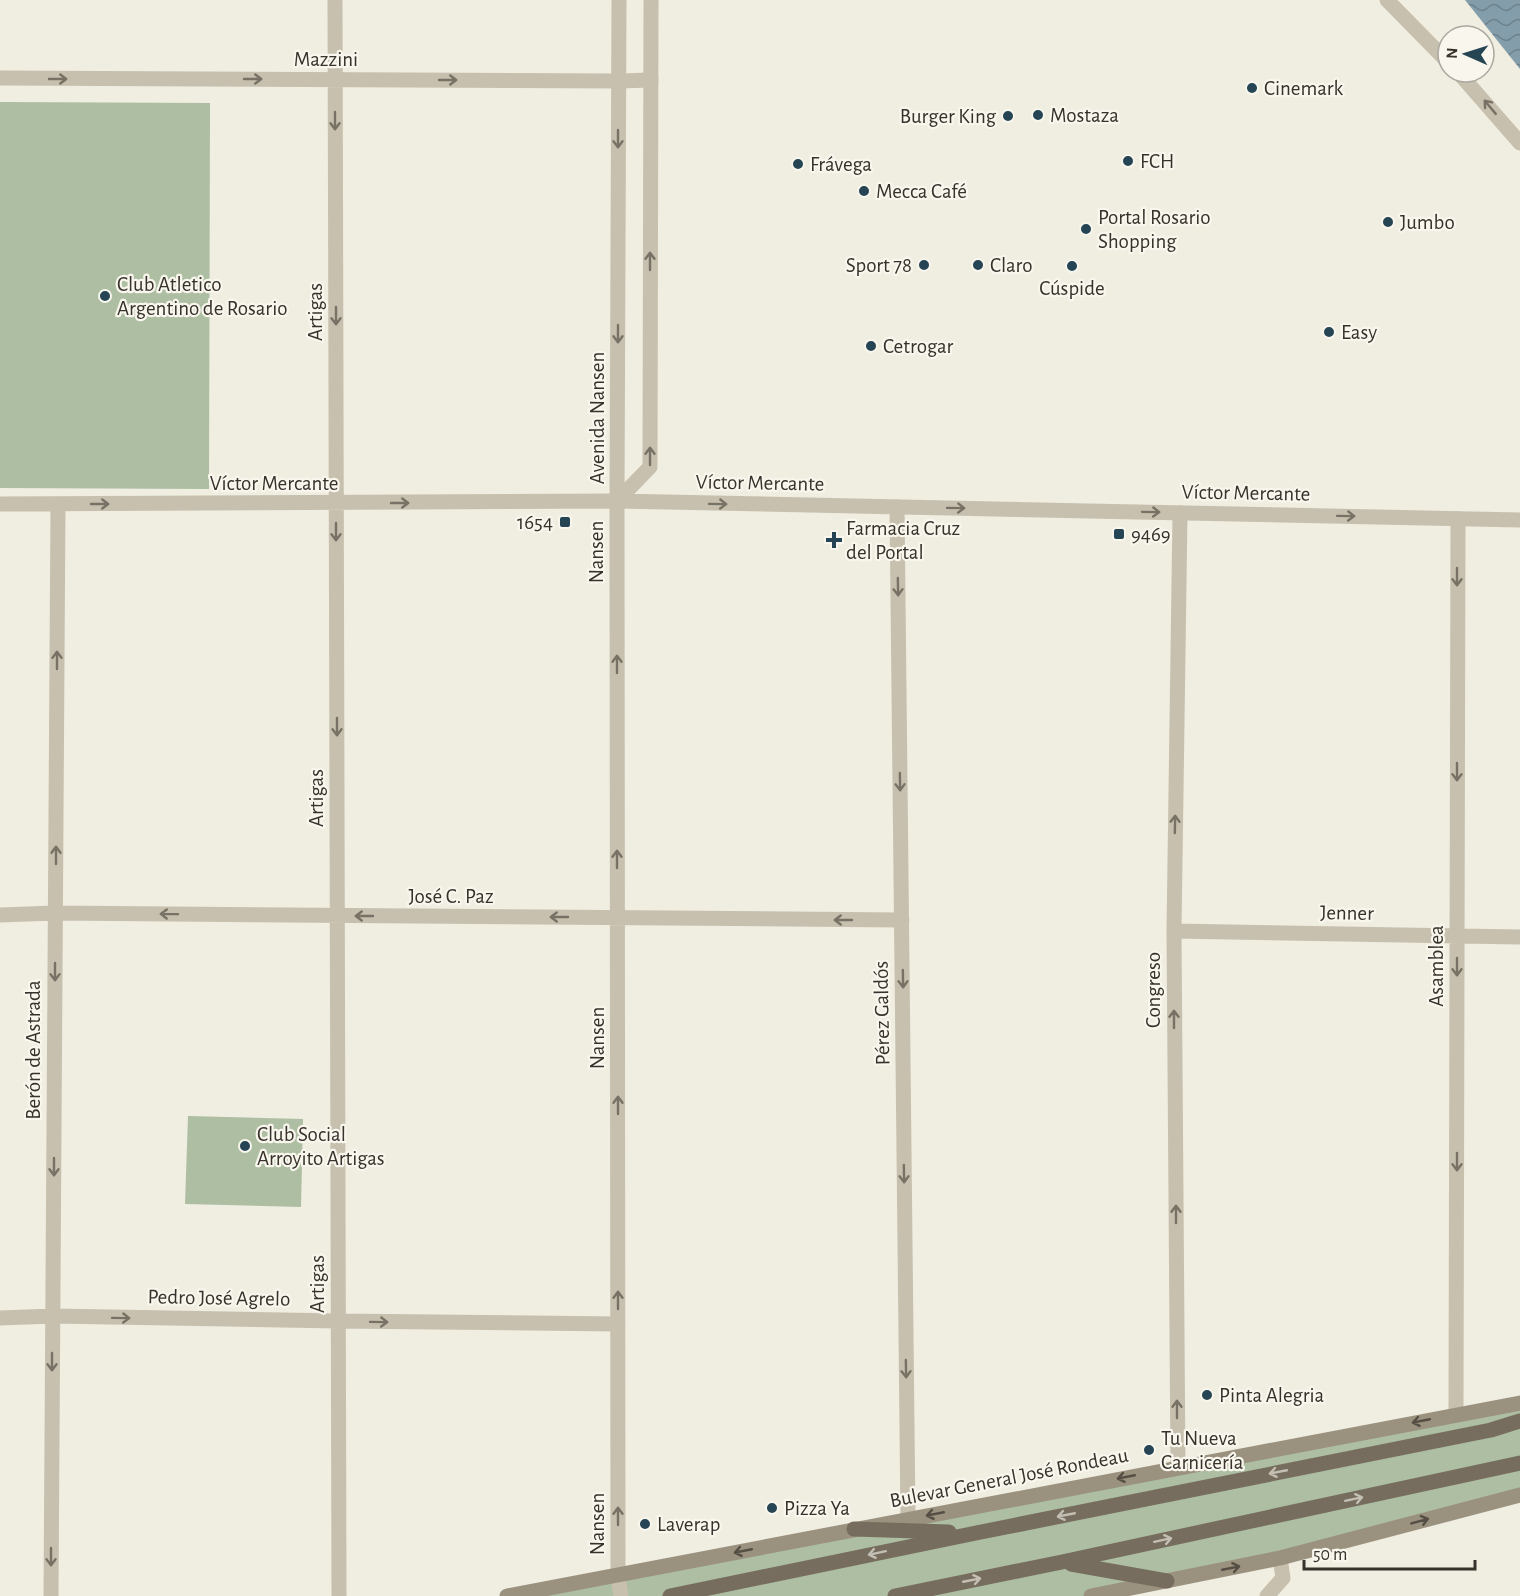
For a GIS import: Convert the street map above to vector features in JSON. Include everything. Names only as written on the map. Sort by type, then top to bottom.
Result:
[{"type":"main road","name":"Bulevar General José Rondeau","points":[[507,1596],[1520,1403]]},
{"type":"main road","points":[[670,1596],[1479,1432],[1520,1421]]},
{"type":"main road","points":[[895,1596],[1520,1463]]},
{"type":"main road","points":[[1091,1596],[1280,1558],[1520,1495]]},
{"type":"main road","points":[[854,1529],[976,1533]]},
{"type":"main road","points":[[1062,1562],[1167,1581]]},
{"type":"street","name":"Artigas","points":[[335,0],[339,1596]]},
{"type":"street","name":"Avenida Nansen","points":[[617,501],[619,0]]},
{"type":"street","name":"Avenida Nansen","points":[[617,501],[650,467],[651,0]]},
{"type":"street","points":[[1388,0],[1436,50]]},
{"type":"street","name":"Mazzini","points":[[0,78],[651,80]]},
{"type":"street","points":[[1468,84],[1520,143]]},
{"type":"street","name":"Víctor Mercante","points":[[0,504],[617,501],[1520,520]]},
{"type":"street","name":"Nansen","points":[[617,501],[618,1575]]},
{"type":"street","name":"Berón de Astrada","points":[[51,1596],[58,504]]},
{"type":"street","name":"Pérez Galdós","points":[[897,507],[908,1519]]},
{"type":"street","name":"Congreso","points":[[1178,1467],[1174,931],[1180,513]]},
{"type":"street","name":"Asamblea","points":[[1456,1414],[1458,519]]},
{"type":"street","name":"José C. Paz","points":[[0,915],[55,913],[902,920]]},
{"type":"street","name":"Jenner","points":[[1174,931],[1520,937]]},
{"type":"street","name":"Pedro José Agrelo","points":[[0,1318],[52,1316],[618,1324]]},
{"type":"street","points":[[1267,1596],[1283,1578],[1280,1558]]},
{"type":"street","points":[[618,1575],[621,1596]]},
{"type":"green space","name":"Club Atletico Argentino de Rosario","points":[[0,102],[210,103],[209,489],[0,488]]},
{"type":"green space","name":"Club Social Arroyito Artigas","points":[[188,1116],[303,1119],[301,1207],[185,1204]]},
{"type":"green space","points":[[1520,1403],[1520,1495],[1091,1596],[507,1596]]},
{"type":"water","points":[[1465,0],[1520,0],[1520,69],[1496,39],[1496,24],[1484,24]]},
{"type":"place","name":"Cinemark","points":[[1252,88]]},
{"type":"place","name":"Mostaza","points":[[1038,115]]},
{"type":"place","name":"Burger King","points":[[1008,116]]},
{"type":"place","name":"FCH","points":[[1128,161]]},
{"type":"place","name":"Frávega","points":[[798,164]]},
{"type":"place","name":"Mecca Café","points":[[864,191]]},
{"type":"place","name":"Jumbo","points":[[1388,222]]},
{"type":"place","name":"Portal Rosario Shopping","points":[[1086,229]]},
{"type":"place","name":"Sport 78","points":[[924,265]]},
{"type":"place","name":"Claro","points":[[978,265]]},
{"type":"place","name":"Cúspide","points":[[1072,266]]},
{"type":"place","name":"Club Atletico Argentino de Rosario","points":[[105,296]]},
{"type":"place","name":"Easy","points":[[1329,332]]},
{"type":"place","name":"Cetrogar","points":[[871,346]]},
{"type":"place","name":"1654","points":[[565,522]]},
{"type":"place","name":"9469","points":[[1119,534]]},
{"type":"place","name":"Farmacia Cruz del Portal","points":[[834,540]]},
{"type":"place","name":"Club Social Arroyito Artigas","points":[[245,1146]]},
{"type":"place","name":"Pinta Alegria","points":[[1207,1395]]},
{"type":"place","name":"Tu Nueva Carnicería","points":[[1149,1450]]},
{"type":"place","name":"Pizza Ya","points":[[772,1508]]},
{"type":"place","name":"Laverap","points":[[645,1524]]}]
